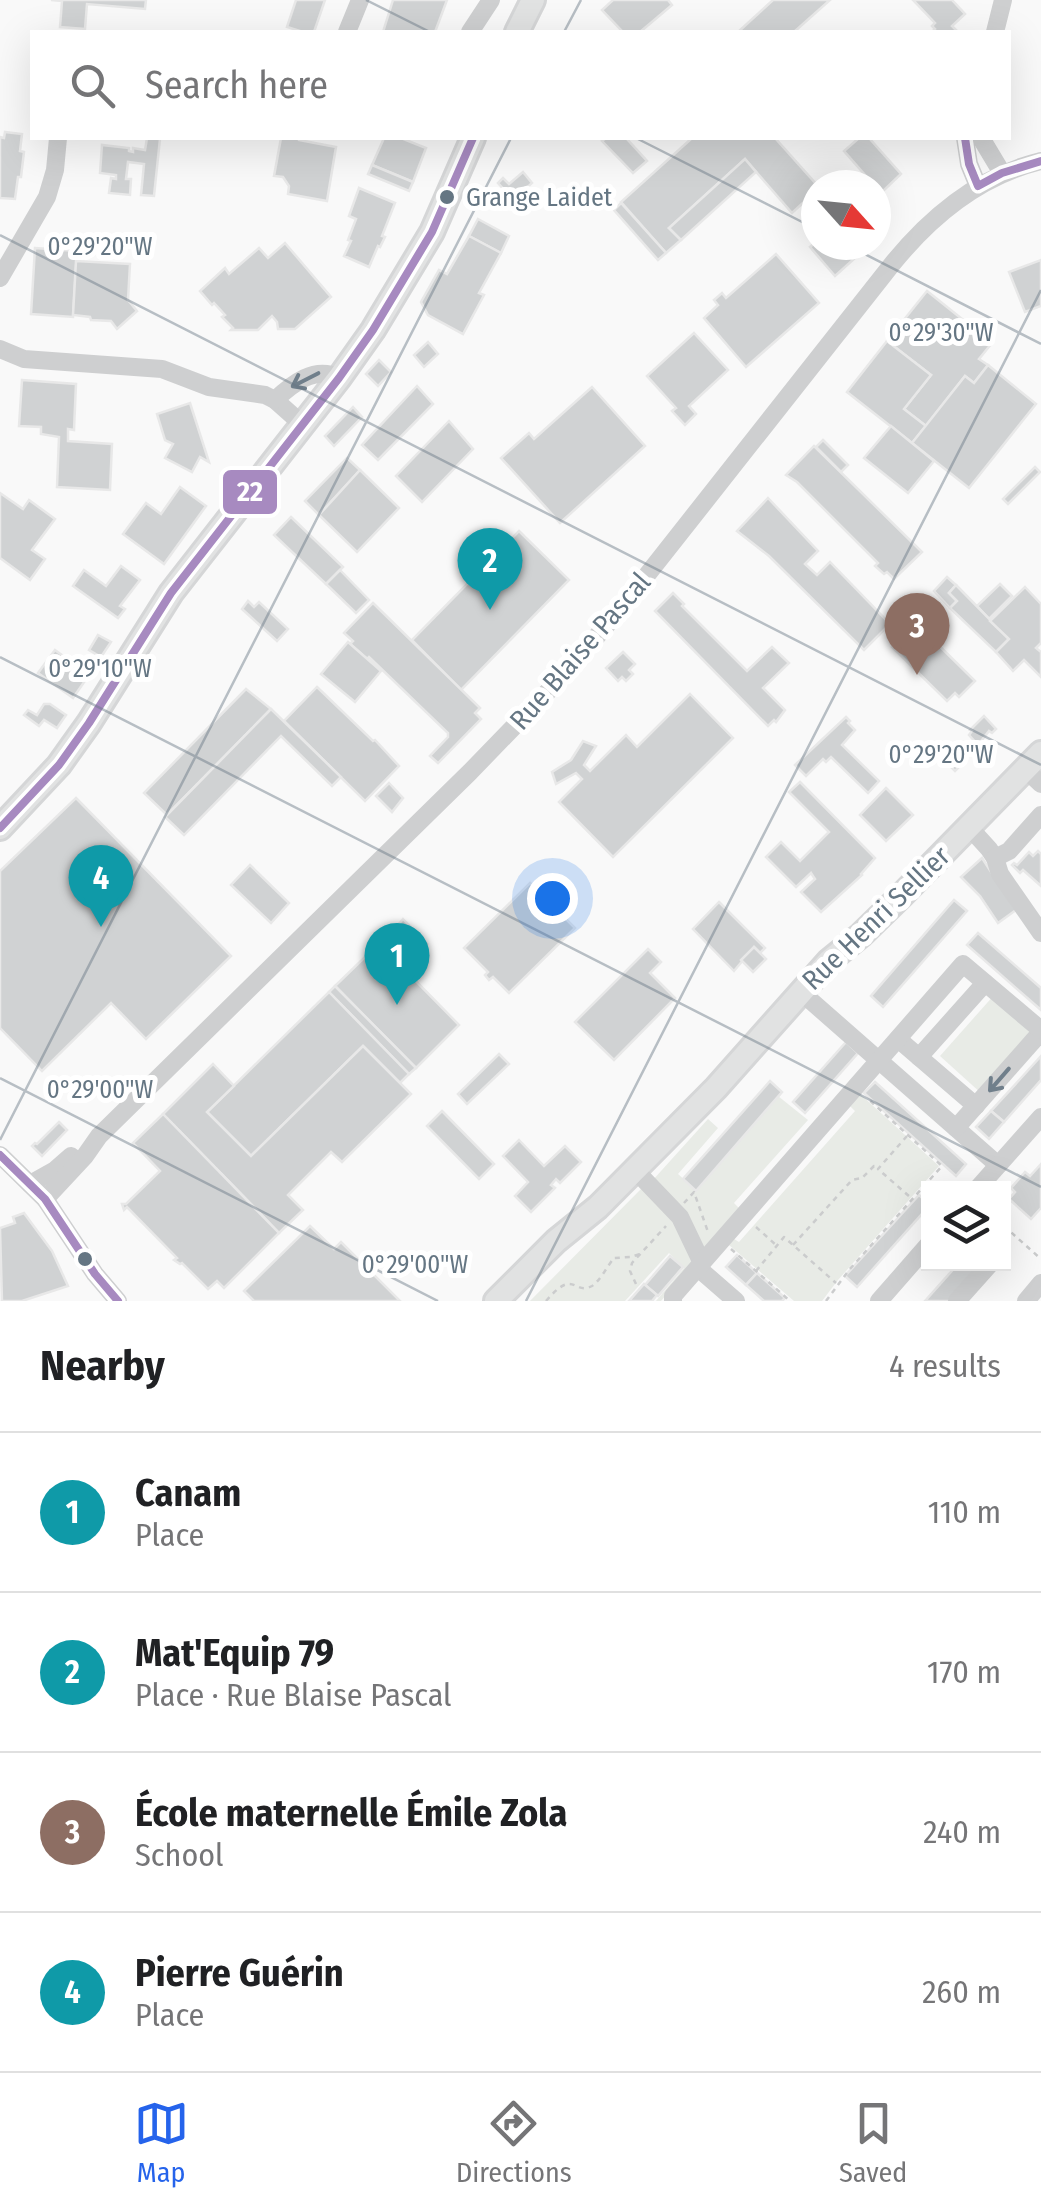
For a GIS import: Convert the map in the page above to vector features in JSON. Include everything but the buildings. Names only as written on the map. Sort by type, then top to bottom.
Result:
[{"type":"main road","points":[[518,30],[533,0]]},
{"type":"main road","points":[[0,828],[59,765],[178,583],[339,378],[422,250],[472,140]]},
{"type":"main road","name":"Rue Henri Sellier","points":[[496,1301],[556,1241],[598,1207],[716,1088],[829,961],[1037,768]]},
{"type":"main road","name":"Rue Henri Sellier","points":[[716,1088],[749,1063],[857,951],[882,931],[973,831]]},
{"type":"main road","name":"Rue Henri Sellier","points":[[510,1301],[592,1218],[598,1207]]},
{"type":"street","points":[[348,30],[360,0]]},
{"type":"street","points":[[471,30],[492,0]]},
{"type":"street","points":[[996,30],[1003,0]]},
{"type":"street","points":[[0,278],[47,198],[58,140]]},
{"type":"street","points":[[965,140],[978,186]]},
{"type":"street","points":[[982,140],[1002,173]]},
{"type":"street","name":"Rue Blaise Pascal","points":[[45,1199],[100,1136],[558,682],[618,614],[910,242],[948,206],[978,186],[1002,173],[1041,161]]},
{"type":"street","points":[[0,349],[24,358],[162,369],[210,387],[266,396],[302,424]]},
{"type":"street","points":[[0,366],[24,358]]},
{"type":"street","points":[[275,400],[313,374],[326,372],[339,378]]},
{"type":"street","points":[[995,858],[1009,851],[1041,816]]},
{"type":"street","points":[[973,831],[995,858],[1000,874],[1041,933]]},
{"type":"street","points":[[672,1301],[964,964],[1041,1031],[956,1128]]},
{"type":"street","points":[[919,1056],[985,983]]},
{"type":"street","points":[[810,1000],[998,1165]]},
{"type":"street","points":[[898,1039],[976,1106]]},
{"type":"street","points":[[984,1181],[1041,1117]]},
{"type":"street","name":"Rue Blaise Pascal","points":[[30,1184],[55,1170],[88,1140],[100,1136]]},
{"type":"street","points":[[0,1154],[45,1199],[112,1298]]},
{"type":"street","points":[[635,1170],[680,1217],[700,1266],[736,1301]]},
{"type":"street","points":[[879,1301],[921,1253]]},
{"type":"street","points":[[957,1301],[984,1271]]},
{"type":"street","points":[[1026,1301],[1041,1284]]},
{"type":"path","points":[[826,1301],[836,1284],[942,1166],[855,1088]]},
{"type":"path","points":[[878,1168],[908,1135]]},
{"type":"path","points":[[793,1246],[852,1180],[862,1178],[874,1166],[912,1199]]},
{"type":"path","points":[[680,1208],[694,1192],[711,1240]]},
{"type":"path","points":[[636,1284],[630,1268],[673,1217]]},
{"type":"path","points":[[749,1221],[777,1246]]},
{"type":"path","points":[[1011,1232],[1041,1259]]},
{"type":"path","points":[[756,1270],[784,1238],[836,1284]]},
{"type":"path","points":[[728,1246],[790,1301]]},
{"type":"path","points":[[546,1301],[562,1284],[585,1288],[593,1285],[616,1257],[640,1254]]},
{"type":"shaded area","points":[[995,994],[1034,1028],[982,1094],[940,1056]]},
{"type":"shaded area","points":[[859,1093],[939,1166],[926,1181],[921,1181],[921,1186],[822,1301],[794,1301],[729,1245],[734,1239],[739,1242],[855,1111],[848,1104]]},
{"type":"shaded area","points":[[778,1096],[808,1120],[734,1203],[741,1210],[707,1248],[701,1247],[652,1181],[708,1119],[718,1128],[678,1174],[696,1190]]},
{"type":"shaded area","points":[[643,1187],[674,1218],[693,1260],[661,1301],[656,1301],[684,1268],[669,1253],[625,1301],[530,1301]]},
{"type":"transit line","name":"22","points":[[0,828],[59,765],[171,593],[373,330],[432,232],[472,140]]},
{"type":"transit line","name":"22","points":[[965,140],[978,186],[1002,173],[1041,161]]},
{"type":"transit line","name":"22","points":[[0,1155],[45,1199],[118,1301]]},
{"type":"place","name":"Grange Laidet","points":[[447,197]]},
{"type":"place","name":"Mat'Equip 79","points":[[490,610]]},
{"type":"place","name":"École maternelle Émile Zola","points":[[917,675]]},
{"type":"place","name":"Pierre Guérin","points":[[101,927]]},
{"type":"place","name":"Canam","points":[[397,1005]]}]
